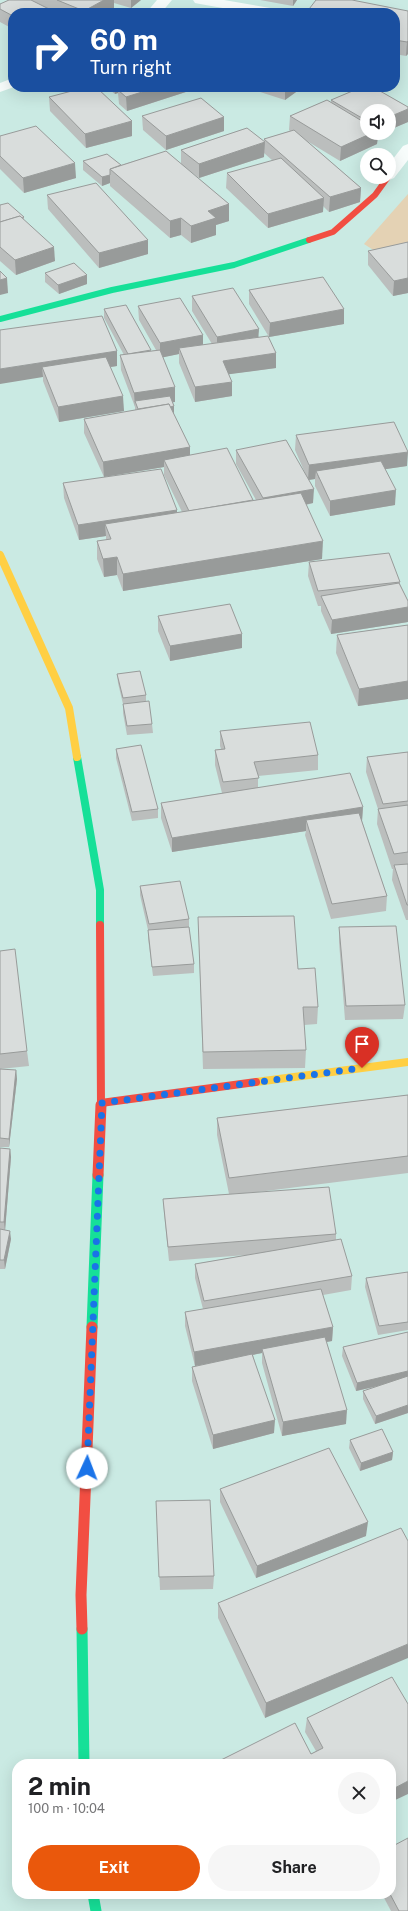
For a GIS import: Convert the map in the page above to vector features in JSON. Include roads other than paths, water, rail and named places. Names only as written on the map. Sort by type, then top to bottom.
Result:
[{"type":"street","points":[[158,8],[165,0]]},
{"type":"street","points":[[200,0],[247,8]]},
{"type":"street","points":[[396,165],[408,149]]},
{"type":"street","points":[[0,319],[112,290],[234,265],[333,232],[375,195],[383,184]]},
{"type":"street","points":[[0,555],[69,708],[100,890],[102,1103],[82,1595],[84,1759]]},
{"type":"street","points":[[102,1103],[408,1062]]},
{"type":"street","points":[[94,1899],[96,1911]]}]
